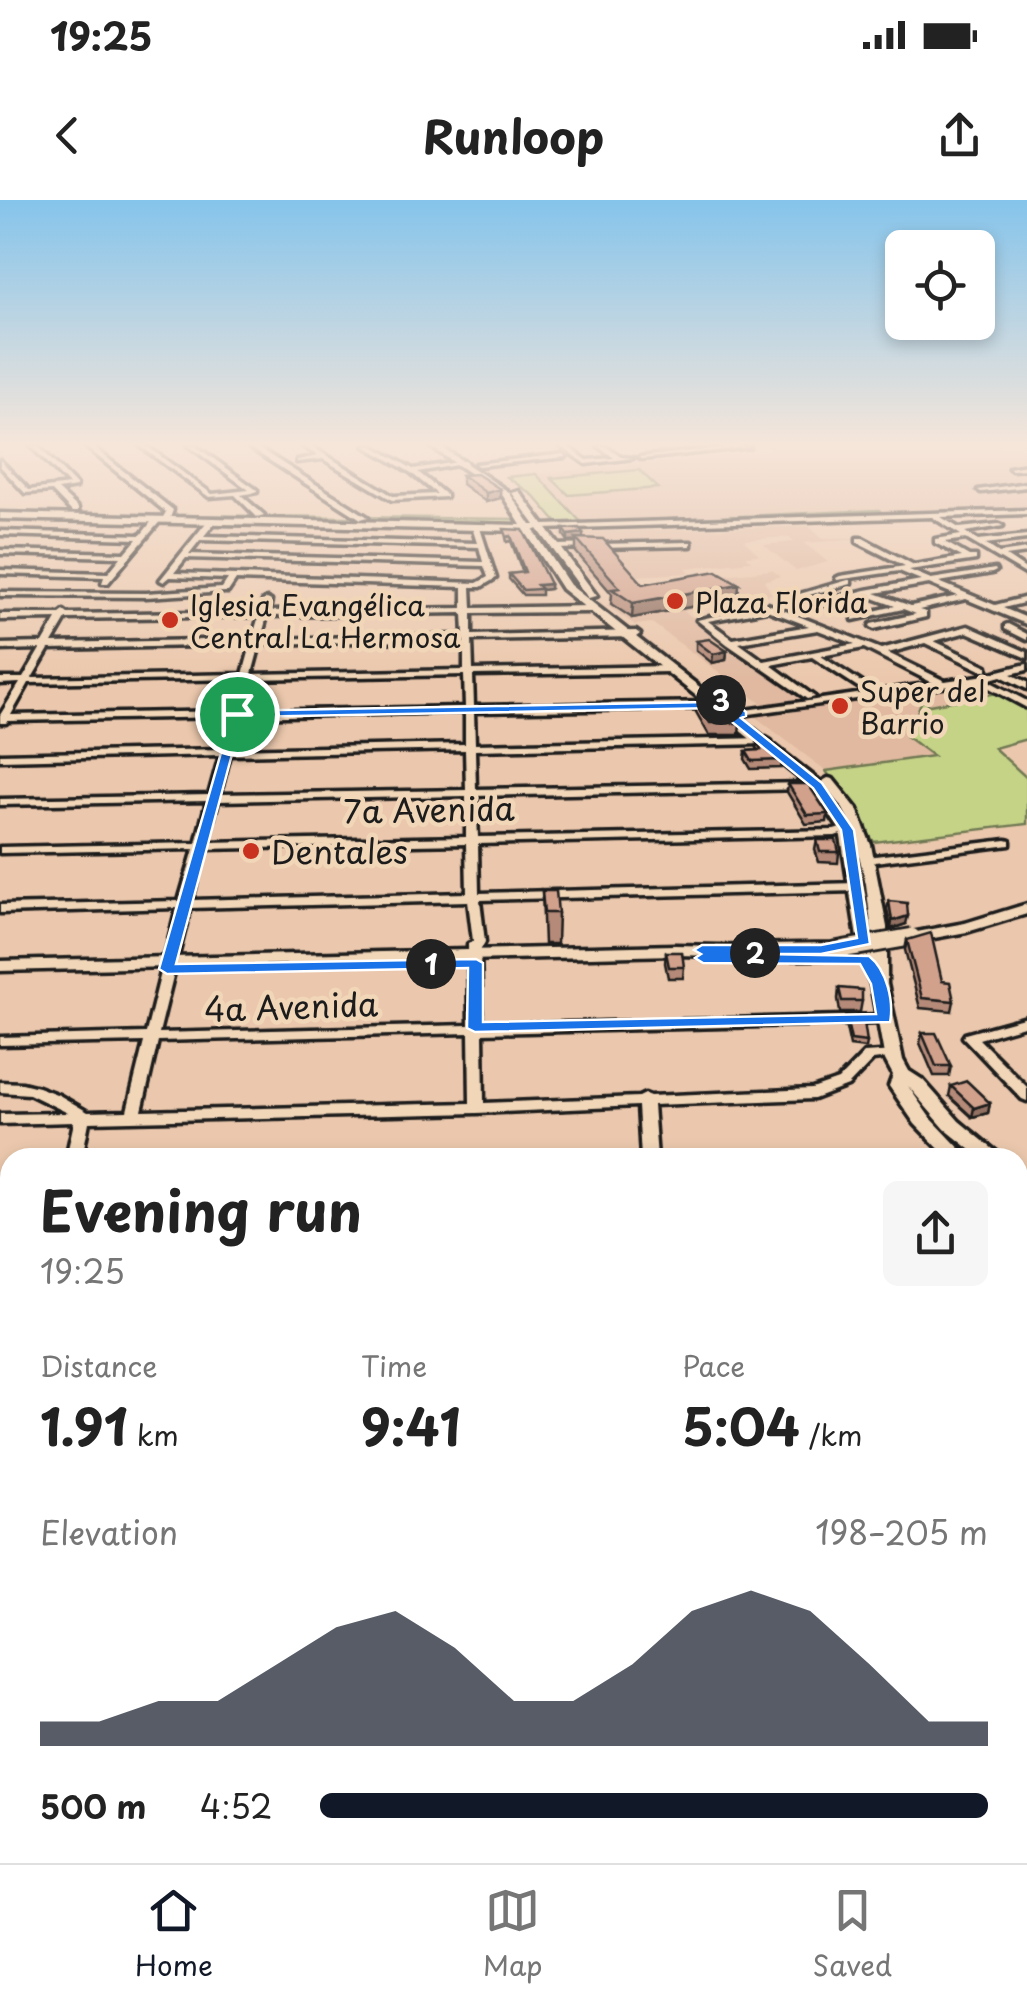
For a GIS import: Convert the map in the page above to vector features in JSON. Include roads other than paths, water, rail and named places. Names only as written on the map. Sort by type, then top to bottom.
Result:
[{"type":"main road","points":[[331,524],[543,526]]},
{"type":"main road","points":[[504,528],[507,524]]},
{"type":"main road","points":[[525,524],[566,587],[593,604],[705,696],[730,709],[818,786],[853,828],[867,860],[883,958],[879,984]]},
{"type":"main road","points":[[541,524],[593,604]]},
{"type":"main road","points":[[631,635],[821,775],[847,803],[865,940],[879,984],[891,1054],[902,1076],[898,1086],[906,1100],[951,1148]]},
{"type":"main road","points":[[702,954],[832,951],[967,927],[1027,909]]},
{"type":"main road","points":[[702,954],[821,949],[865,940]]},
{"type":"main road","points":[[0,974],[476,955],[854,956],[871,965]]},
{"type":"main road","points":[[0,966],[169,965]]},
{"type":"street","points":[[95,593],[157,524]]},
{"type":"street","points":[[154,592],[209,524]]},
{"type":"street","points":[[585,529],[744,524]]},
{"type":"street","points":[[543,526],[585,529],[848,524]]},
{"type":"street","points":[[949,524],[1027,573]]},
{"type":"street","points":[[958,530],[999,526]]},
{"type":"street","points":[[338,581],[360,528]]},
{"type":"street","points":[[168,574],[467,586],[492,578],[476,528]]},
{"type":"street","points":[[585,529],[602,544],[607,555]]},
{"type":"street","points":[[0,533],[143,536]]},
{"type":"street","points":[[793,597],[844,580],[969,557],[938,541],[969,536]]},
{"type":"street","points":[[978,542],[1027,536]]},
{"type":"street","points":[[198,538],[481,545]]},
{"type":"street","points":[[860,540],[912,567]]},
{"type":"street","points":[[554,547],[688,544]]},
{"type":"street","points":[[998,555],[1027,551]]},
{"type":"street","points":[[0,552],[128,555]]},
{"type":"street","points":[[183,556],[488,564]]},
{"type":"street","points":[[900,569],[1026,621]]},
{"type":"street","points":[[826,571],[923,614],[874,626]]},
{"type":"street","points":[[813,606],[866,592],[992,571]]},
{"type":"street","points":[[0,572],[111,574]]},
{"type":"street","points":[[0,594],[74,596],[225,590],[232,578]]},
{"type":"street","points":[[467,586],[476,1108]]},
{"type":"street","points":[[2,721],[74,596]]},
{"type":"street","points":[[856,618],[966,596]]},
{"type":"street","points":[[994,608],[1027,599]]},
{"type":"street","points":[[0,618],[265,607],[468,610],[593,604]]},
{"type":"street","points":[[134,1115],[169,965],[265,607]]},
{"type":"street","points":[[810,697],[701,620],[768,608],[866,644],[943,684]]},
{"type":"street","points":[[1026,621],[1008,627],[1027,637]]},
{"type":"street","points":[[730,642],[819,627]]},
{"type":"street","points":[[881,652],[971,629],[1027,655]]},
{"type":"street","points":[[0,647],[631,635]]},
{"type":"street","points":[[925,640],[1027,706]]},
{"type":"street","points":[[762,664],[866,644]]},
{"type":"street","points":[[814,655],[864,688]]},
{"type":"street","points":[[2,721],[469,709],[730,709],[943,684],[981,673],[1027,667]]},
{"type":"street","points":[[0,680],[669,668]]},
{"type":"street","points":[[1002,673],[1027,686]]},
{"type":"street","points":[[0,757],[766,741]]},
{"type":"street","points":[[0,802],[818,786]]},
{"type":"street","name":"7a Avenida","points":[[0,850],[853,828]]},
{"type":"street","points":[[867,860],[1006,843]]},
{"type":"street","points":[[0,908],[858,887]]},
{"type":"street","name":"4a Avenida","points":[[0,1041],[884,1019]]},
{"type":"street","points":[[1027,1021],[970,1037],[1027,1096]]},
{"type":"street","points":[[0,1120],[476,1108],[814,1094],[844,1083],[869,1056],[891,1054]]},
{"type":"street","points":[[0,1087],[23,1088],[61,1100],[83,1116]]},
{"type":"street","points":[[645,1099],[648,1148]]},
{"type":"street","points":[[76,1148],[83,1116]]},
{"type":"place","name":"Plaza Florida","points":[[675,601]]},
{"type":"place","name":"Iglesia Evangélica Central La Hermosa","points":[[170,620]]},
{"type":"place","name":"Super del Barrio","points":[[840,706]]},
{"type":"place","name":"Dentales","points":[[251,851]]}]
